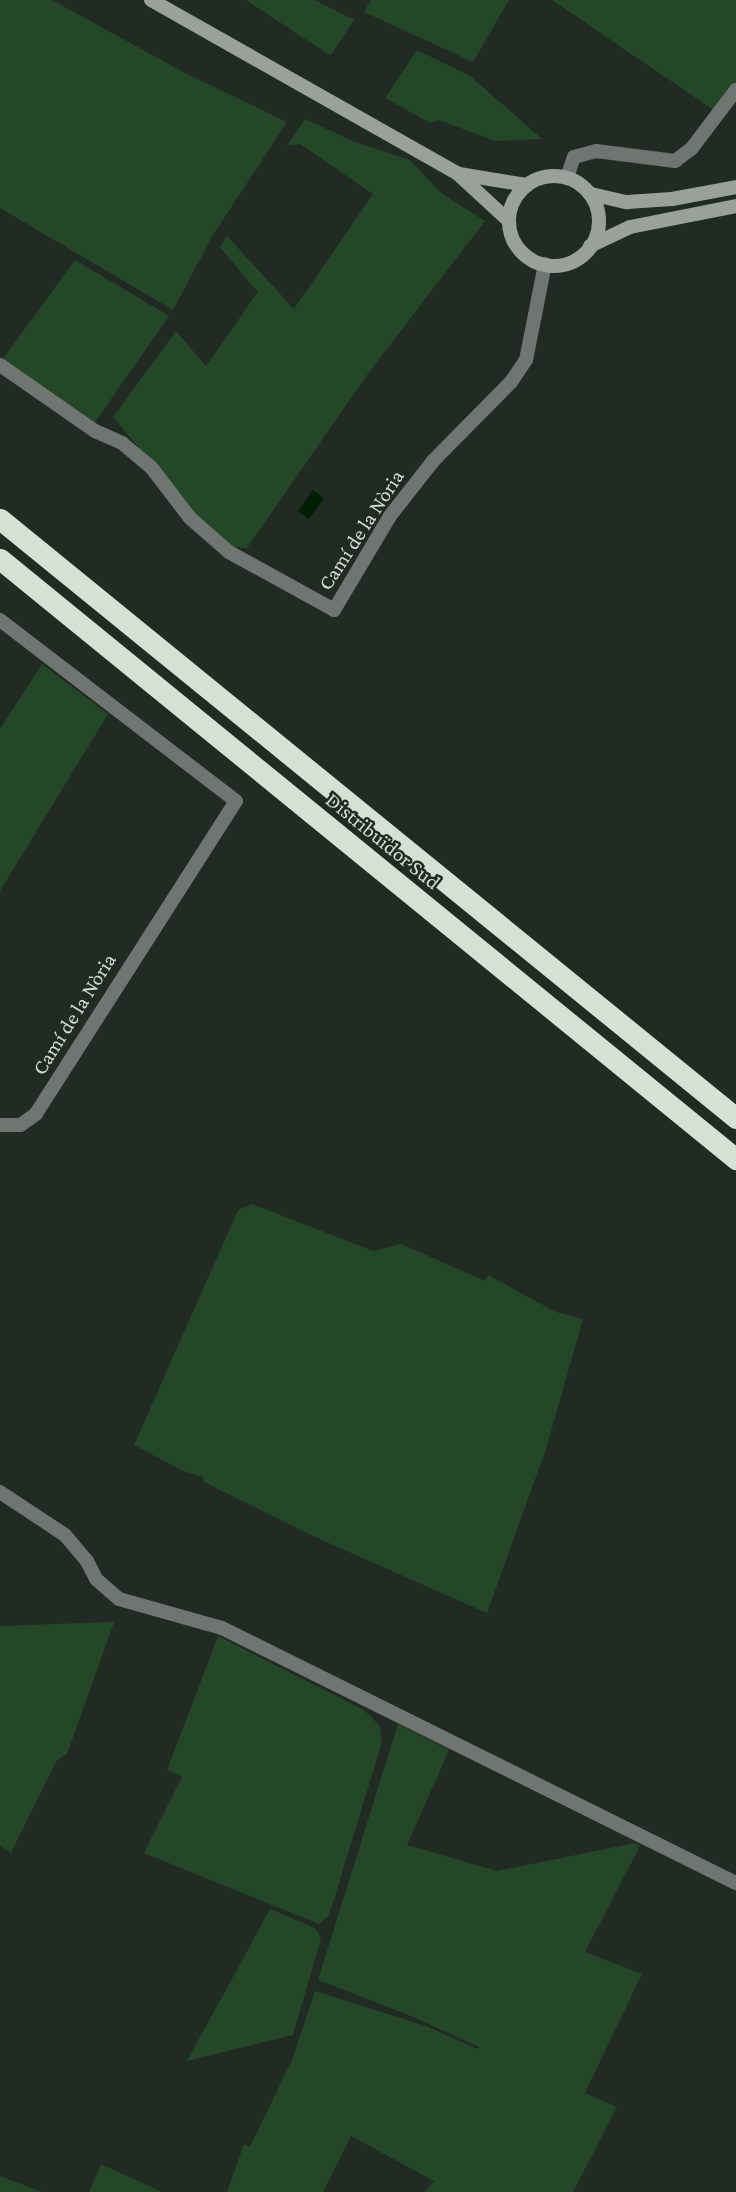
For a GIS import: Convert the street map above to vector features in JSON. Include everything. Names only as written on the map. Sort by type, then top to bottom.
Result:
[{"type":"highway","name":"Distribuïdor Sud","points":[[0,519],[736,1118]]},
{"type":"highway","name":"Distribuïdor Sud","points":[[0,559],[736,1159]]},
{"type":"street","points":[[151,0],[457,173],[509,221]]},
{"type":"street","points":[[568,178],[574,157],[596,151],[675,161],[692,148],[736,90]]},
{"type":"street","points":[[457,173],[526,185]]},
{"type":"street","points":[[545,176],[568,178],[580,183],[591,194],[600,220],[597,236],[573,262],[558,266],[545,264],[521,251],[512,237],[509,221],[516,196],[526,185],[545,176]]},
{"type":"street","points":[[591,194],[627,202],[672,199],[736,187]]},
{"type":"street","points":[[590,246],[631,227],[736,206]]},
{"type":"street","name":"Camí de la Nòria","points":[[0,365],[95,431],[122,443],[151,467],[190,518],[229,552],[334,610],[390,516],[433,461],[511,382],[526,360],[545,264]]},
{"type":"street","name":"Camí de la Nòria","points":[[0,620],[236,801],[36,1114],[20,1125],[0,1125]]},
{"type":"street","points":[[0,1492],[65,1535],[87,1561],[96,1579],[119,1599],[222,1628],[736,1883]]},
{"type":"shaded area","points":[[0,0],[52,0],[187,74],[287,122],[213,235],[173,310],[0,208]]},
{"type":"shaded area","points":[[246,0],[315,0],[354,20],[331,55]]},
{"type":"shaded area","points":[[371,0],[509,0],[473,62],[364,12]]},
{"type":"shaded area","points":[[552,0],[736,0],[736,84],[715,111]]},
{"type":"shaded area","points":[[417,50],[470,76],[542,139],[495,141],[439,120],[430,123],[385,98]]},
{"type":"shaded area","points":[[305,119],[355,142],[410,160],[441,193],[485,221],[367,375],[247,548],[231,547],[204,526],[113,417],[176,331],[206,366],[258,292],[220,247],[227,236],[294,309],[373,194],[300,144],[287,146]]},
{"type":"shaded area","points":[[75,260],[169,316],[93,425],[0,363]]},
{"type":"shaded area","points":[[313,490],[324,498],[309,519],[298,511]]},
{"type":"shaded area","points":[[42,664],[108,714],[0,891],[0,729]]},
{"type":"shaded area","points":[[252,1204],[373,1251],[401,1244],[485,1281],[488,1275],[556,1312],[583,1319],[546,1449],[487,1613],[315,1537],[204,1482],[203,1477],[181,1470],[134,1445],[238,1210]]},
{"type":"shaded area","points":[[114,1622],[67,1754],[57,1760],[11,1853],[0,1846],[0,1626]]},
{"type":"shaded area","points":[[218,1636],[364,1710],[380,1726],[382,1742],[333,1903],[328,1916],[319,1924],[144,1853],[182,1777],[167,1770]]},
{"type":"shaded area","points":[[398,1724],[449,1750],[407,1845],[497,1871],[635,1843],[640,1846],[585,1952],[642,1974],[585,2093],[617,2107],[573,2192],[425,2192],[434,2181],[351,2136],[323,2192],[227,2192],[244,2144],[250,2147],[292,2060],[315,1991],[426,2026],[477,2049],[479,2047],[411,2016],[318,1980]]},
{"type":"shaded area","points":[[270,1909],[315,1928],[321,1938],[293,2035],[187,2061]]},
{"type":"shaded area","points":[[101,2164],[160,2191],[160,2192],[89,2192]]},
{"type":"shaded area","points":[[0,2176],[42,2192],[0,2192]]}]
